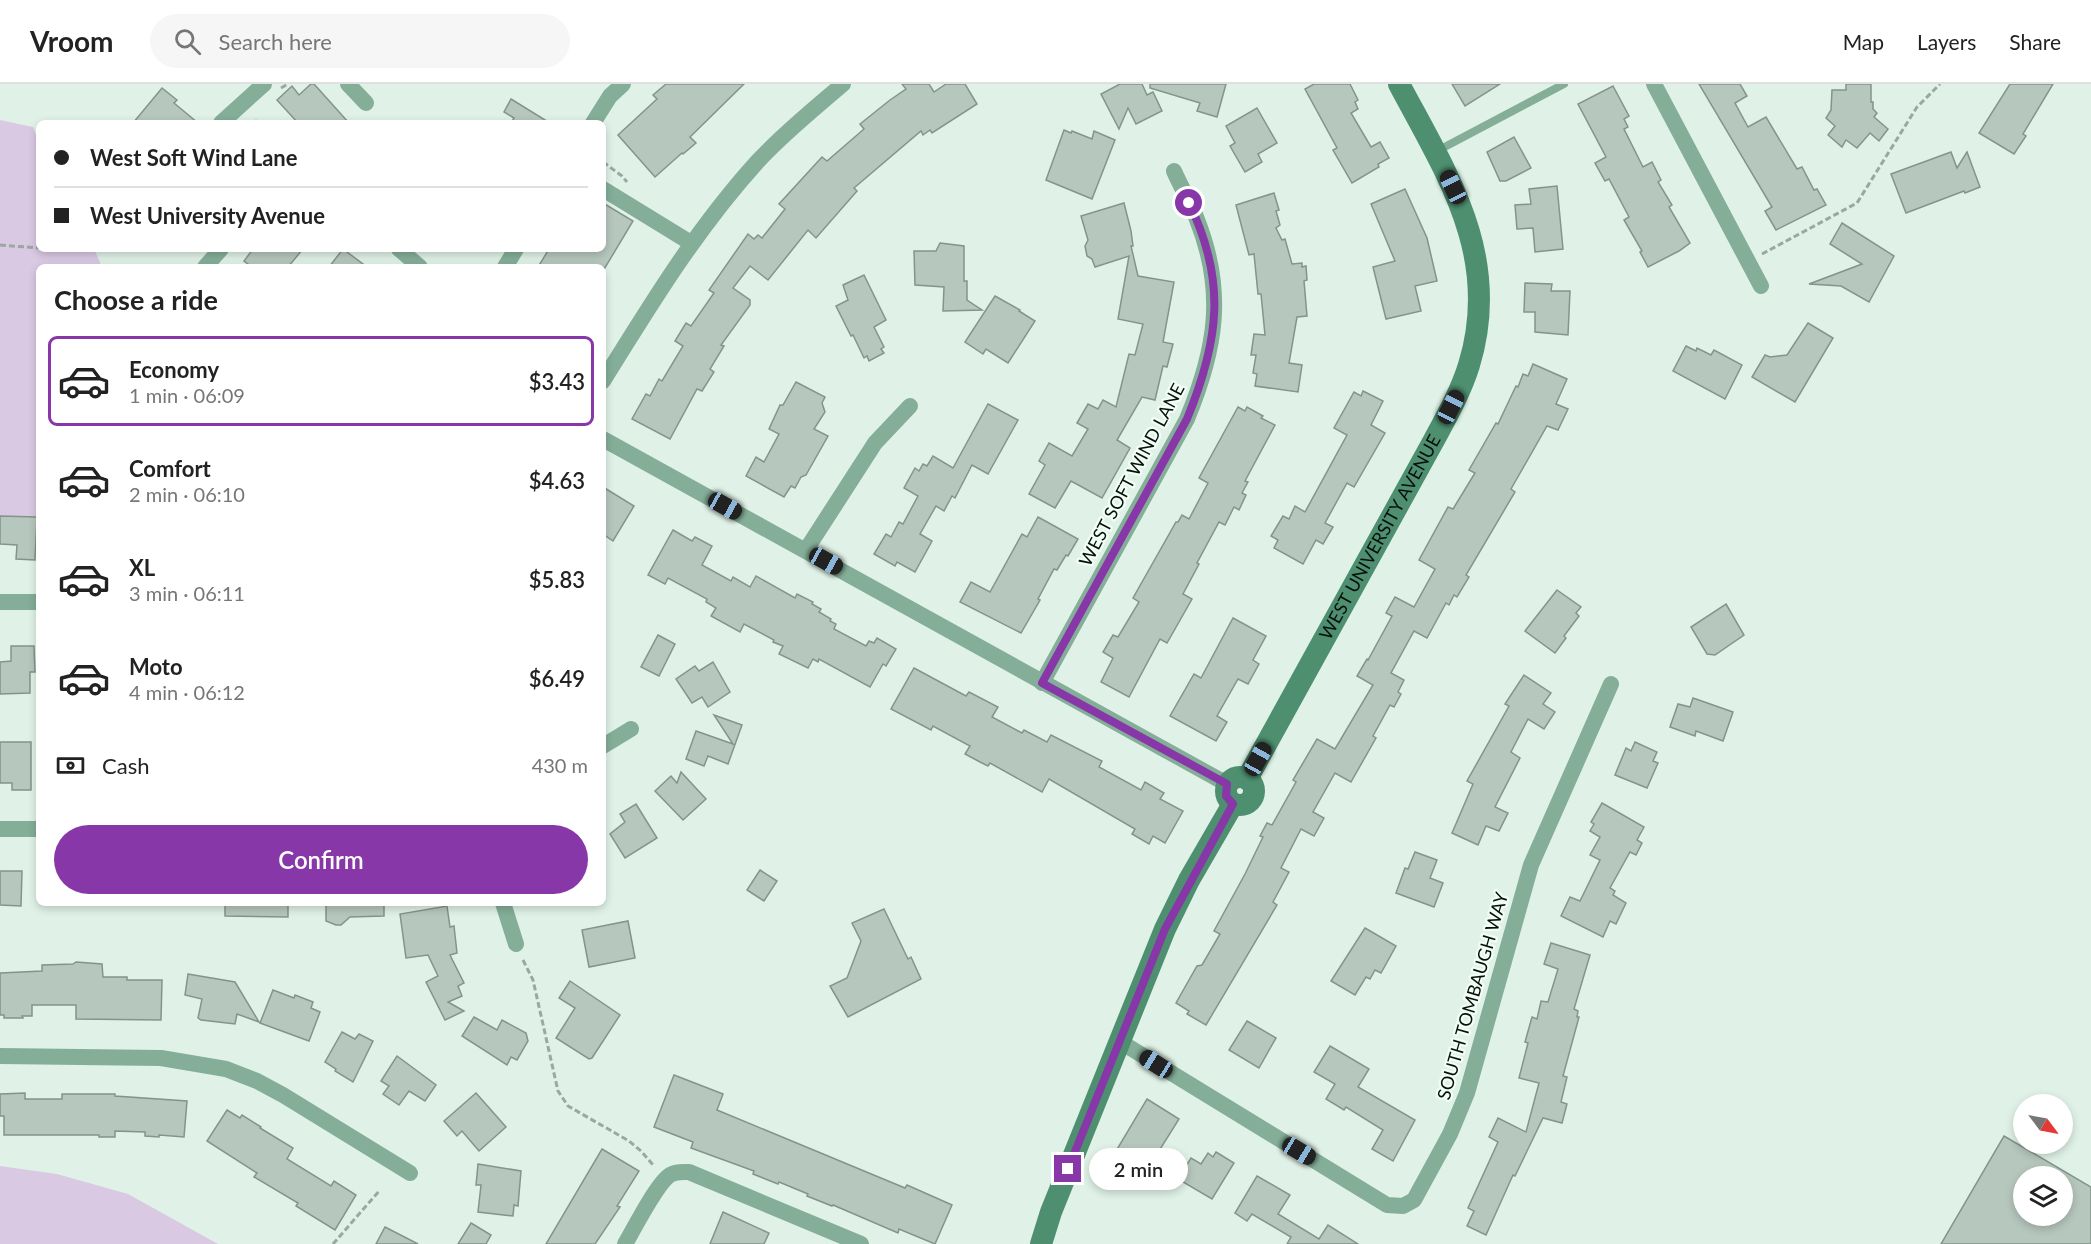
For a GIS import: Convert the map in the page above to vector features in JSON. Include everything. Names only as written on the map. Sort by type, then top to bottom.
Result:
[{"type":"street","points":[[226,120],[264,84]]},
{"type":"street","points":[[348,84],[366,103]]},
{"type":"street","points":[[595,120],[610,96],[623,84]]},
{"type":"street","points":[[606,376],[691,243],[759,160],[843,84]]},
{"type":"street","name":"WEST UNIVERSITY AVENUE","points":[[1041,1244],[1165,929],[1235,789],[1434,440],[1459,391],[1469,364],[1480,303],[1475,252],[1466,219],[1435,152],[1399,84]]},
{"type":"street","points":[[1654,84],[1761,286]]},
{"type":"street","name":"WEST SOFT WIND LANE","points":[[1042,683],[1187,419],[1210,356],[1215,298],[1211,264],[1197,218],[1174,171]]},
{"type":"street","points":[[606,191],[691,243]]},
{"type":"street","points":[[208,264],[218,252]]},
{"type":"street","points":[[806,550],[875,443],[910,406]]},
{"type":"street","points":[[606,442],[806,550],[1235,789]]},
{"type":"street","points":[[0,602],[36,602]]},
{"type":"street","name":"SOUTH TOMBAUGH WAY","points":[[1119,1041],[1387,1205],[1403,1206],[1414,1200],[1450,1134],[1467,1093],[1532,865],[1611,684]]},
{"type":"street","points":[[606,744],[631,729]]},
{"type":"street","points":[[0,829],[36,829]]},
{"type":"street","points":[[504,906],[516,944]]},
{"type":"street","points":[[0,1056],[161,1058],[226,1069],[257,1081],[283,1095],[410,1173]]},
{"type":"street","points":[[625,1244],[664,1181],[669,1175],[679,1172],[689,1172],[861,1244]]},
{"type":"lane","points":[[1435,152],[1564,84]]},
{"type":"path","points":[[1770,250],[1857,203],[1917,107],[1940,84]]},
{"type":"path","points":[[0,245],[36,248]]},
{"type":"path","points":[[516,944],[533,980],[558,1091],[562,1098],[568,1106],[641,1151],[664,1181]]},
{"type":"path","points":[[333,1244],[380,1190]]},
{"type":"shaded area","points":[[0,120],[33,127],[36,135],[36,252],[95,252],[101,264],[36,264],[36,522],[0,530]]},
{"type":"shaded area","points":[[0,1166],[57,1174],[128,1194],[218,1244],[0,1244]]},
{"type":"building","points":[[314,84],[346,120],[295,120],[277,100],[292,86],[299,95]]},
{"type":"building","points":[[666,84],[744,84],[690,137],[696,143],[655,177],[618,135],[657,99],[653,95]]},
{"type":"building","points":[[902,84],[929,84],[934,92],[946,84],[965,84],[977,104],[932,133],[930,130],[923,135],[921,131],[854,188],[857,191],[816,238],[808,230],[768,280],[750,266],[733,288],[750,300],[750,305],[721,345],[724,346],[710,369],[714,372],[702,391],[697,389],[670,439],[632,419],[646,394],[650,396],[659,379],[662,381],[683,346],[675,341],[686,323],[691,326],[714,293],[709,290],[748,234],[754,239],[758,235],[762,238],[785,209],[779,204],[822,157],[827,161],[864,129],[860,124],[906,89]]},
{"type":"building","points":[[1120,84],[1142,84],[1147,95],[1153,92],[1162,111],[1136,124],[1128,108],[1119,129],[1101,94]]},
{"type":"building","points":[[1150,84],[1226,84],[1217,117],[1197,111],[1200,103],[1150,88]]},
{"type":"building","points":[[1314,84],[1350,84],[1358,100],[1355,102],[1358,109],[1351,113],[1371,147],[1380,142],[1389,158],[1378,164],[1379,167],[1352,183],[1333,150],[1337,148],[1305,89]]},
{"type":"building","points":[[1452,84],[1500,84],[1465,106]]},
{"type":"building","points":[[1699,84],[1740,84],[1747,96],[1735,103],[1748,127],[1766,117],[1797,169],[1802,167],[1814,190],[1817,189],[1826,205],[1776,230],[1765,211],[1772,207]]},
{"type":"building","points":[[1846,84],[1871,84],[1871,102],[1877,113],[1874,117],[1888,129],[1879,141],[1870,133],[1857,148],[1846,140],[1842,147],[1828,135],[1835,126],[1826,118],[1831,110],[1832,90],[1846,90]]},
{"type":"building","points":[[2010,84],[2053,84],[2023,134],[2026,136],[2014,154],[1979,133]]},
{"type":"building","points":[[1613,86],[1629,116],[1624,119],[1628,127],[1624,129],[1643,167],[1652,162],[1661,180],[1658,182],[1672,205],[1669,207],[1690,243],[1648,267],[1640,252],[1642,251],[1624,220],[1629,217],[1609,179],[1605,181],[1595,163],[1606,157],[1578,104]]},
{"type":"building","points":[[162,88],[177,100],[174,103],[194,120],[135,120]]},
{"type":"building","points":[[511,99],[545,120],[513,120],[514,118],[504,112]]},
{"type":"building","points":[[1257,108],[1277,143],[1258,154],[1262,162],[1245,172],[1230,146],[1235,143],[1226,126]]},
{"type":"building","points":[[1064,130],[1092,139],[1094,131],[1115,140],[1092,199],[1046,180]]},
{"type":"building","points":[[1514,137],[1531,168],[1506,181],[1500,181],[1487,152]]},
{"type":"building","points":[[1951,152],[1957,168],[1967,152],[1980,187],[1906,213],[1891,174]]},
{"type":"building","points":[[1557,186],[1563,249],[1535,252],[1533,228],[1517,229],[1515,205],[1531,204],[1529,189]]},
{"type":"building","points":[[1405,189],[1427,238],[1437,281],[1415,286],[1421,311],[1386,319],[1373,267],[1395,261],[1371,204]]},
{"type":"building","points":[[1274,193],[1280,225],[1276,228],[1282,240],[1285,239],[1292,264],[1302,263],[1302,267],[1306,266],[1307,280],[1304,281],[1307,316],[1297,317],[1289,363],[1302,365],[1298,392],[1255,386],[1257,374],[1253,373],[1256,355],[1251,355],[1254,334],[1265,335],[1261,294],[1258,294],[1254,254],[1249,255],[1236,205]]},
{"type":"building","points":[[1124,203],[1138,276],[1174,282],[1163,342],[1173,344],[1167,367],[1163,366],[1155,400],[1142,397],[1117,440],[1130,448],[1102,498],[1071,481],[1055,508],[1029,494],[1045,465],[1039,461],[1049,443],[1072,456],[1088,429],[1077,423],[1088,404],[1098,409],[1103,400],[1116,407],[1129,354],[1135,355],[1143,324],[1118,319],[1129,256],[1095,267],[1092,259],[1087,256],[1085,246],[1088,240],[1081,216]]},
{"type":"building","points":[[606,205],[633,221],[606,266],[606,264],[540,264],[547,252],[606,252]]},
{"type":"building","points":[[1842,223],[1894,256],[1869,302],[1841,286],[1809,284],[1862,264],[1830,244]]},
{"type":"building","points":[[940,243],[964,246],[964,281],[967,281],[967,300],[982,310],[943,311],[944,287],[915,285],[914,251],[936,251]]},
{"type":"building","points":[[251,252],[300,252],[290,264],[248,264],[244,261]]},
{"type":"building","points":[[341,252],[347,252],[363,264],[331,264]]},
{"type":"building","points":[[864,275],[886,320],[874,327],[884,347],[881,349],[884,353],[869,361],[867,356],[864,358],[836,306],[848,300],[843,285]]},
{"type":"building","points":[[1525,283],[1552,284],[1551,291],[1570,291],[1568,335],[1535,332],[1535,312],[1524,312]]},
{"type":"building","points":[[995,296],[1035,321],[1008,363],[986,349],[983,354],[965,342]]},
{"type":"building","points":[[1808,323],[1833,338],[1795,402],[1752,377],[1765,355],[1770,357],[1787,355]]},
{"type":"building","points":[[1686,346],[1696,351],[1697,348],[1711,355],[1714,350],[1742,365],[1725,399],[1673,371]]},
{"type":"building","points":[[1533,364],[1567,379],[1556,404],[1568,409],[1558,430],[1547,426],[1511,489],[1515,492],[1466,575],[1469,577],[1457,597],[1454,595],[1449,605],[1446,603],[1427,638],[1414,631],[1391,673],[1404,680],[1398,692],[1401,694],[1394,707],[1390,705],[1373,736],[1376,738],[1351,782],[1335,773],[1313,812],[1324,818],[1314,836],[1301,829],[1281,868],[1289,872],[1273,902],[1277,905],[1206,1025],[1187,1014],[1189,1011],[1176,1003],[1197,966],[1202,965],[1220,934],[1214,931],[1263,837],[1260,836],[1267,823],[1272,825],[1296,782],[1293,780],[1317,739],[1335,749],[1373,685],[1357,676],[1392,616],[1386,613],[1395,597],[1414,607],[1435,569],[1419,560],[1448,507],[1453,509],[1475,473],[1469,470],[1496,423],[1498,424],[1523,374],[1528,376]]},
{"type":"building","points":[[796,382],[825,397],[822,403],[825,412],[814,429],[828,436],[806,475],[801,477],[795,488],[791,486],[784,497],[746,476],[756,457],[764,462],[779,434],[769,429],[780,405],[783,405]]},
{"type":"building","points":[[1363,391],[1383,401],[1371,425],[1385,433],[1354,487],[1347,483],[1325,523],[1333,527],[1323,544],[1316,540],[1303,564],[1274,548],[1278,540],[1271,536],[1283,516],[1289,519],[1295,506],[1305,512],[1347,435],[1334,428],[1354,392],[1361,396]]},
{"type":"building","points":[[988,404],[1018,420],[988,474],[972,465],[955,498],[952,496],[944,511],[936,506],[920,534],[932,541],[915,572],[897,562],[895,566],[874,554],[886,534],[891,537],[899,522],[903,524],[918,496],[904,488],[915,468],[919,471],[923,464],[927,466],[933,456],[953,468]]},
{"type":"building","points":[[1238,407],[1245,411],[1247,407],[1275,425],[1245,481],[1248,482],[1242,493],[1246,495],[1239,510],[1234,507],[1225,525],[1219,522],[1197,563],[1199,564],[1183,594],[1192,599],[1167,643],[1160,639],[1129,697],[1101,682],[1113,658],[1103,652],[1113,635],[1118,637],[1139,602],[1133,598],[1176,522],[1182,515],[1189,519],[1208,483],[1199,478]]},
{"type":"building","points":[[606,489],[634,506],[613,541],[606,536]]},
{"type":"building","points":[[0,516],[36,517],[35,560],[16,559],[17,545],[0,544]]},
{"type":"building","points":[[1038,517],[1078,539],[1057,570],[1054,569],[1021,633],[960,602],[971,582],[990,592],[1022,534],[1027,537]]},
{"type":"building","points":[[673,530],[692,541],[695,537],[712,546],[702,565],[731,581],[733,577],[750,587],[756,576],[795,598],[797,594],[813,602],[812,604],[821,609],[819,612],[836,624],[834,629],[866,646],[869,641],[874,643],[877,638],[896,649],[886,666],[883,664],[870,687],[819,659],[818,662],[813,659],[808,668],[779,654],[783,646],[773,642],[774,640],[744,624],[740,632],[711,616],[716,608],[706,602],[707,599],[668,578],[665,584],[648,575]]},
{"type":"building","points":[[1557,590],[1581,607],[1576,613],[1579,616],[1555,653],[1525,631]]},
{"type":"building","points":[[1726,604],[1744,635],[1715,655],[1707,654],[1691,627]]},
{"type":"building","points":[[1233,618],[1266,636],[1253,660],[1259,664],[1248,684],[1238,679],[1217,716],[1227,722],[1216,741],[1170,716],[1194,674],[1201,678]]},
{"type":"building","points":[[658,635],[675,644],[659,676],[641,667]]},
{"type":"building","points":[[11,646],[34,646],[35,672],[30,672],[30,693],[0,694],[0,662],[11,661]]},
{"type":"building","points":[[713,662],[730,692],[708,707],[702,697],[692,703],[676,679],[695,666],[699,671]]},
{"type":"building","points":[[914,668],[966,696],[969,692],[998,707],[992,717],[1022,733],[1024,730],[1047,742],[1051,735],[1102,761],[1099,767],[1141,790],[1145,782],[1164,793],[1160,799],[1183,811],[1165,843],[1153,836],[1149,844],[1132,834],[1135,829],[1049,779],[1042,792],[990,763],[988,766],[965,754],[970,746],[933,726],[931,730],[891,709]]},
{"type":"building","points":[[1524,675],[1551,693],[1543,704],[1555,712],[1544,729],[1528,719],[1511,752],[1520,758],[1495,807],[1508,813],[1499,831],[1486,826],[1478,845],[1452,833],[1473,784],[1467,781],[1509,706],[1505,704]]},
{"type":"building","points":[[1693,698],[1733,712],[1723,741],[1696,731],[1695,736],[1670,727],[1678,704],[1690,707]]},
{"type":"building","points":[[714,715],[742,725],[728,764],[708,756],[704,766],[686,759],[696,731],[733,744]]},
{"type":"building","points":[[0,742],[31,742],[31,790],[12,790],[12,783],[0,783]]},
{"type":"building","points":[[1635,742],[1657,752],[1653,761],[1658,763],[1647,788],[1615,775],[1626,748],[1631,751]]},
{"type":"building","points":[[681,772],[706,799],[683,820],[655,791],[671,776],[677,783]]},
{"type":"building","points":[[1602,803],[1644,827],[1637,840],[1642,843],[1636,855],[1630,852],[1610,888],[1615,891],[1613,895],[1626,903],[1616,924],[1610,921],[1603,937],[1561,916],[1570,897],[1580,901],[1600,860],[1590,855],[1600,837],[1590,831],[1594,824],[1591,822]]},
{"type":"building","points":[[636,804],[657,838],[625,858],[610,834],[625,822],[620,814]]},
{"type":"building","points":[[1415,852],[1437,860],[1430,878],[1443,883],[1434,907],[1396,893],[1405,868],[1408,869]]},
{"type":"building","points":[[760,870],[777,881],[764,901],[747,890]]},
{"type":"building","points":[[0,871],[22,871],[21,906],[0,905]]},
{"type":"building","points":[[225,906],[288,906],[288,917],[225,916]]},
{"type":"building","points":[[326,906],[384,906],[384,916],[350,917],[341,925],[326,921]]},
{"type":"building","points":[[447,906],[450,927],[454,926],[457,953],[450,955],[464,983],[458,986],[462,996],[448,1002],[464,1011],[445,1020],[426,982],[438,976],[428,955],[406,958],[400,914]]},
{"type":"building","points":[[884,909],[908,959],[911,957],[921,979],[848,1017],[830,986],[847,978],[861,941],[852,923]]},
{"type":"building","points":[[628,921],[635,958],[589,967],[582,930]]},
{"type":"building","points":[[1365,928],[1396,946],[1381,973],[1375,970],[1370,979],[1366,977],[1355,995],[1331,981]]},
{"type":"building","points":[[1551,943],[1590,955],[1574,1009],[1578,1011],[1577,1017],[1579,1017],[1563,1076],[1567,1077],[1561,1102],[1567,1104],[1562,1123],[1543,1118],[1515,1176],[1513,1175],[1486,1235],[1467,1226],[1474,1211],[1468,1208],[1498,1142],[1489,1137],[1498,1118],[1526,1132],[1539,1083],[1519,1078],[1532,1017],[1537,1019],[1541,1001],[1548,1002],[1558,969],[1544,964]]},
{"type":"building","points":[[76,962],[102,964],[103,977],[162,980],[161,1020],[76,1019],[76,1005],[32,1005],[32,1016],[22,1016],[23,1018],[4,1018],[4,1015],[0,1015],[0,973],[42,971],[42,965]]},
{"type":"building","points":[[188,974],[235,982],[259,1022],[237,1014],[235,1024],[198,1018],[202,999],[185,995]]},
{"type":"building","points":[[570,981],[620,1015],[592,1058],[589,1059],[556,1038],[575,1008],[559,998]]},
{"type":"building","points":[[273,990],[313,1002],[311,1008],[320,1012],[309,1041],[260,1023]]},
{"type":"building","points":[[474,1017],[497,1030],[502,1020],[526,1033],[528,1041],[517,1060],[511,1057],[507,1065],[462,1036]]},
{"type":"building","points":[[1247,1021],[1276,1038],[1259,1068],[1229,1050]]},
{"type":"building","points":[[342,1032],[355,1039],[359,1034],[373,1041],[353,1082],[325,1062]]},
{"type":"building","points":[[1330,1046],[1369,1069],[1358,1087],[1415,1120],[1393,1161],[1372,1149],[1383,1130],[1346,1107],[1344,1110],[1326,1099],[1335,1084],[1314,1072]]},
{"type":"building","points":[[397,1056],[436,1085],[425,1101],[409,1091],[399,1105],[383,1094],[389,1086],[381,1081]]},
{"type":"building","points":[[674,1075],[723,1094],[717,1110],[905,1188],[907,1185],[952,1205],[935,1244],[899,1229],[898,1233],[807,1196],[808,1194],[779,1182],[778,1184],[753,1174],[754,1171],[691,1148],[693,1142],[654,1127]]},
{"type":"building","points":[[25,1093],[25,1099],[62,1099],[62,1094],[115,1094],[115,1096],[187,1101],[184,1137],[145,1136],[145,1132],[115,1131],[115,1137],[4,1135],[4,1116],[0,1116],[0,1094]]},
{"type":"building","points":[[476,1093],[506,1127],[479,1151],[462,1131],[457,1136],[444,1121]]},
{"type":"building","points":[[1147,1099],[1179,1119],[1144,1175],[1113,1156]]},
{"type":"building","points":[[227,1110],[240,1118],[242,1115],[293,1148],[287,1159],[331,1186],[334,1181],[356,1195],[335,1230],[296,1206],[298,1203],[254,1177],[257,1173],[207,1141]]},
{"type":"building","points":[[2004,1136],[2013,1141],[2013,1154],[2035,1154],[2055,1166],[2013,1166],[2013,1226],[2073,1226],[2073,1176],[2091,1187],[2091,1244],[1941,1244]]},
{"type":"building","points":[[602,1149],[639,1171],[617,1206],[620,1207],[595,1244],[546,1244]]},
{"type":"building","points":[[1216,1152],[1234,1163],[1212,1199],[1178,1179],[1191,1158],[1201,1164],[1208,1153],[1213,1157]]},
{"type":"building","points":[[478,1164],[521,1171],[518,1206],[514,1205],[513,1216],[478,1212],[481,1185],[476,1185]]},
{"type":"building","points":[[1257,1176],[1290,1195],[1278,1214],[1319,1239],[1328,1225],[1358,1244],[1287,1244],[1291,1237],[1252,1214],[1247,1221],[1235,1213]]},
{"type":"building","points":[[723,1212],[769,1233],[764,1244],[710,1244]]},
{"type":"building","points":[[471,1223],[491,1235],[486,1244],[458,1244]]},
{"type":"building","points":[[385,1227],[418,1244],[376,1244]]},
{"type":"route","points":[[1068,1169],[1165,929],[1189,880],[1233,804],[1226,796],[1227,784],[1042,683],[1187,419],[1210,356],[1215,298],[1211,264],[1197,218],[1189,203]]}]
